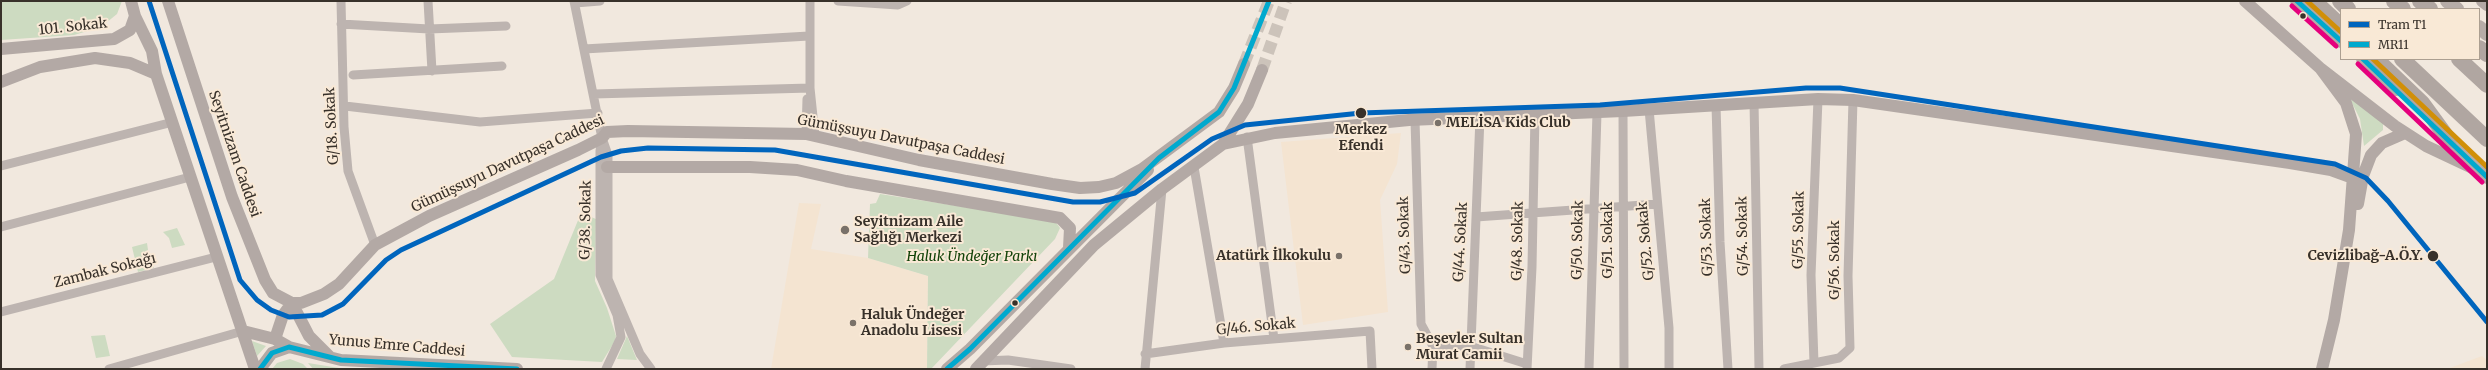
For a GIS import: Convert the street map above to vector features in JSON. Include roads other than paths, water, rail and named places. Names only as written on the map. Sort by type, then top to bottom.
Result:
[{"type":"highway","points":[[2314,1],[2340,25]]},
{"type":"highway","points":[[2394,1],[2402,8]]},
{"type":"highway","points":[[2420,1],[2429,8]]},
{"type":"highway","points":[[2377,60],[2422,103],[2449,140]]},
{"type":"highway","points":[[2403,60],[2487,139]]},
{"type":"highway","points":[[2459,60],[2487,84]]},
{"type":"main road","points":[[131,1],[135,16],[152,51],[156,74],[216,257],[255,369]]},
{"type":"main road","name":"Seyitnizam Caddesi","points":[[168,1],[247,239],[265,280],[273,293],[292,303]]},
{"type":"main road","points":[[2245,1],[2320,68],[2406,133],[2426,146],[2486,175]]},
{"type":"main road","points":[[2297,1],[2340,40]]},
{"type":"main road","points":[[2447,1],[2455,8]]},
{"type":"main road","points":[[2482,1],[2487,5]]},
{"type":"main road","name":"101. Sokak","points":[[1,49],[114,39],[130,30],[135,16]]},
{"type":"main road","points":[[1,82],[40,67],[95,58],[130,63],[156,74]]},
{"type":"main road","points":[[2364,60],[2418,109],[2486,175]]},
{"type":"main road","points":[[947,369],[970,349],[1159,158],[1219,112],[1234,88],[1244,64]]},
{"type":"main road","points":[[2320,68],[2335,87],[2353,119],[2356,134],[2358,177],[2341,323],[2330,369]]},
{"type":"main road","points":[[979,365],[1094,245],[1162,189],[1194,167],[1223,144],[1248,104],[1262,70]]},
{"type":"main road","points":[[1223,144],[1247,137],[1287,131],[1415,120],[1649,110],[1818,99],[1853,100],[2290,163],[2331,170],[2358,177]]},
{"type":"main road","name":"Gümüşsuyu Davutpaşa Caddesi","points":[[292,303],[310,301],[339,284],[375,245],[429,216],[602,138],[607,132],[628,131],[810,135],[919,160],[1080,188],[1116,183],[1159,158]]},
{"type":"main road","points":[[2322,369],[2334,320],[2358,177],[2371,155],[2382,143],[2406,133]]},
{"type":"main road","points":[[607,167],[750,167],[797,170],[846,181],[1060,218],[1070,228],[1069,248]]},
{"type":"main road","points":[[275,339],[283,315],[292,303],[309,336],[331,358]]},
{"type":"main road","name":"Yunus Emre Caddesi","points":[[243,331],[275,339],[289,347],[331,358],[517,369]]},
{"type":"main road","points":[[260,369],[272,353],[289,347]]},
{"type":"street","name":"G/18. Sokak","points":[[341,1],[345,106],[344,127],[348,171],[375,245]]},
{"type":"street","points":[[428,1],[432,71]]},
{"type":"street","points":[[600,1],[574,2],[602,138]]},
{"type":"street","points":[[810,1],[810,135]]},
{"type":"street","points":[[838,1],[898,5],[907,1]]},
{"type":"street","points":[[341,24],[429,29],[506,26]]},
{"type":"street","points":[[584,49],[809,36]]},
{"type":"street","points":[[353,75],[502,66]]},
{"type":"street","points":[[594,94],[810,88]]},
{"type":"street","name":"G/55. Sokak","points":[[1814,363],[1812,275],[1818,99]]},
{"type":"street","name":"G/56. Sokak","points":[[1784,369],[1839,358],[1850,348],[1848,276],[1853,100]]},
{"type":"street","name":"G/54. Sokak","points":[[1754,102],[1759,369]]},
{"type":"street","name":"G/53. Sokak","points":[[1716,105],[1720,242],[1728,369]]},
{"type":"street","points":[[345,106],[480,122],[598,113]]},
{"type":"street","name":"G/52. Sokak","points":[[1649,110],[1669,328],[1669,369]]},
{"type":"street","name":"G/51. Sokak","points":[[1623,111],[1622,208],[1624,369]]},
{"type":"street","name":"G/50. Sokak","points":[[1589,369],[1597,112]]},
{"type":"street","name":"G/48. Sokak","points":[[1527,367],[1535,114]]},
{"type":"street","name":"G/44. Sokak","points":[[1470,369],[1480,117]]},
{"type":"street","name":"G/43. Sokak","points":[[1415,120],[1421,324],[1433,346]]},
{"type":"street","points":[[1,166],[173,122]]},
{"type":"street","points":[[1247,137],[1274,339]]},
{"type":"street","name":"G/38. Sokak","points":[[602,138],[608,154],[608,279],[640,354],[651,369]]},
{"type":"street","name":"G/38. Sokak","points":[[602,138],[600,151],[600,274],[617,315],[621,337],[606,369]]},
{"type":"street","points":[[1194,167],[1224,343]]},
{"type":"street","points":[[1,227],[190,178]]},
{"type":"street","points":[[1145,369],[1145,354],[1162,189]]},
{"type":"street","points":[[1476,217],[1622,208],[1657,204]]},
{"type":"street","name":"Zambak Sokağı","points":[[1,312],[216,257]]},
{"type":"street","points":[[109,369],[127,367],[243,331]]},
{"type":"street","name":"G/46. Sokak","points":[[1145,354],[1224,343],[1370,331],[1372,369]]},
{"type":"street","points":[[1432,369],[1433,346],[1470,346],[1527,367]]},
{"type":"street","points":[[979,365],[1008,360],[1071,369]]},
{"type":"tunnel","points":[[1244,64],[1269,1]]},
{"type":"tunnel","points":[[1262,70],[1286,1]]},
{"type":"tram line","name":"T1","points":[[149,1],[240,280],[257,300],[271,310],[289,317],[322,315],[343,304],[386,260],[401,250],[601,157],[621,151],[648,148],[775,150],[1073,202],[1100,202],[1135,193],[1212,139],[1245,125],[1361,113],[1600,105],[1806,88],[1840,88],[2335,164],[2366,178],[2388,201],[2487,322]]},
{"type":"place","name":"Merkez Efendi","points":[[1361,113]]},
{"type":"place","name":"MELİSA Kids Club","points":[[1438,123]]},
{"type":"place","name":"Seyitnizam Aile Sağlığı Merkezi","points":[[845,230]]},
{"type":"place","name":"Atatürk İlkokulu","points":[[1339,256]]},
{"type":"place","name":"Cevizlibağ-A.Ö.Y.","points":[[2433,256]]},
{"type":"place","name":"Haluk Ündeğer Anadolu Lisesi","points":[[853,323]]},
{"type":"place","name":"Beşevler Sultan Murat Camii","points":[[1408,347]]},
{"type":"park label","name":"Haluk Ündeğer Parkı","points":[[972,257]]}]
